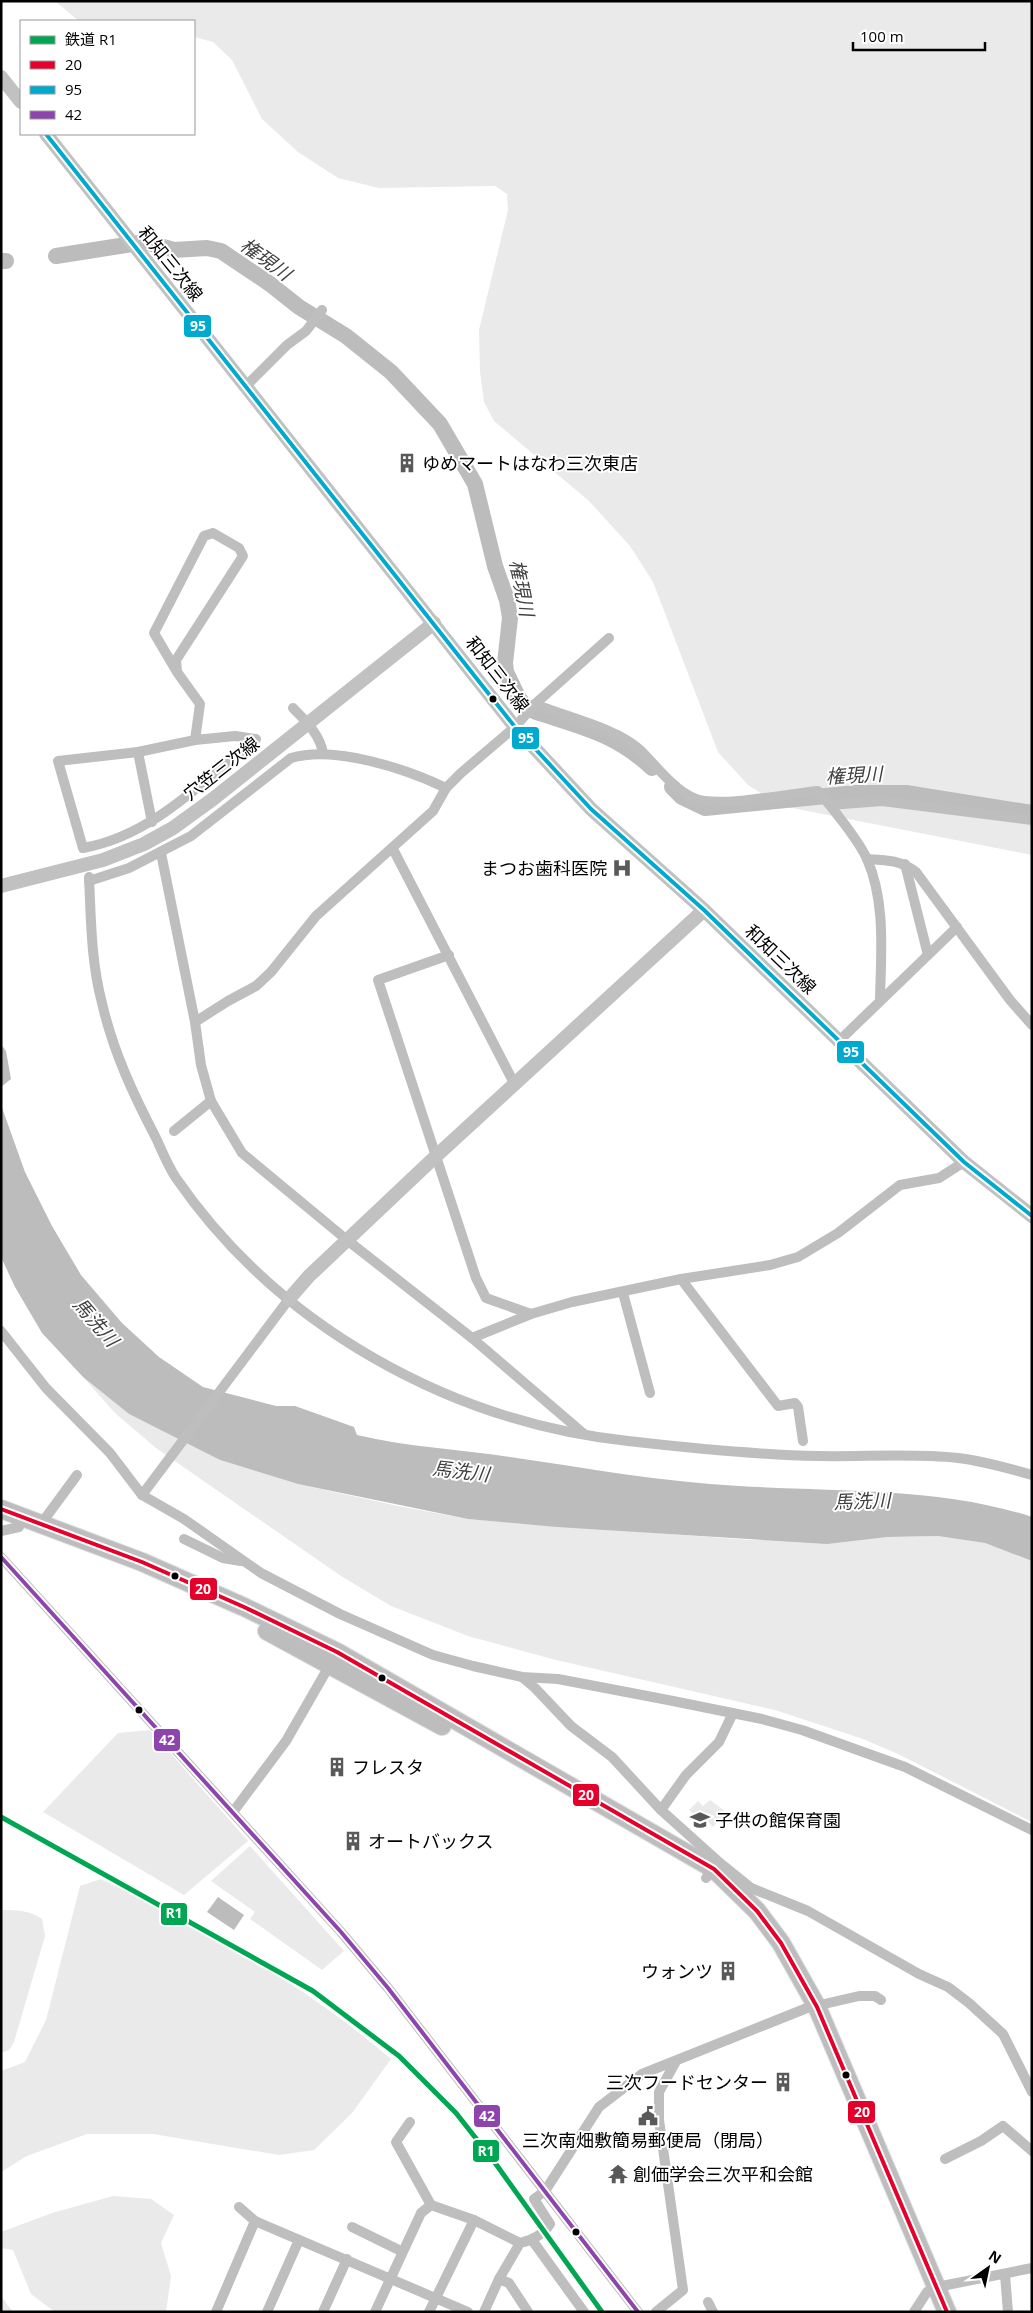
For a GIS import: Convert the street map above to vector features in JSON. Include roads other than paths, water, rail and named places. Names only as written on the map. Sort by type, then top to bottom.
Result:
[{"type":"highway","points":[[1,1509],[142,1562],[244,1606],[713,1870],[743,1913],[774,1951],[812,2008],[932,2289],[947,2312]]},
{"type":"highway","points":[[1,1520],[137,1573],[334,1658]]},
{"type":"highway","points":[[932,2289],[935,2312]]},
{"type":"main road","points":[[1,77],[20,101]]},
{"type":"main road","name":"和知三次線","points":[[47,135],[123,234],[434,623],[520,721],[591,809],[704,910],[964,1162],[1032,1216]]},
{"type":"main road","name":"穴笠三次線","points":[[1,886],[57,873],[117,855],[144,844],[173,828],[213,799],[434,623]]},
{"type":"main road","points":[[285,1304],[347,1240],[435,1157],[704,910]]},
{"type":"street","points":[[246,386],[287,345],[311,326],[321,311]]},
{"type":"street","points":[[177,672],[176,660],[181,648],[243,556],[239,548],[213,534],[204,536],[154,633],[177,672],[200,704],[196,740]]},
{"type":"street","points":[[195,1022],[228,1000],[256,986],[271,972],[316,916],[393,849],[433,811],[446,788],[609,638]]},
{"type":"street","points":[[534,706],[609,730],[637,748],[692,798],[704,801],[726,801],[818,791],[867,859],[878,899],[882,941],[880,1000]]},
{"type":"street","points":[[293,708],[322,744],[323,754]]},
{"type":"street","points":[[235,736],[256,739],[152,822],[98,845],[83,848],[58,761],[138,752],[196,740],[235,736]]},
{"type":"street","points":[[138,752],[152,822]]},
{"type":"street","points":[[446,788],[391,765],[323,754],[307,754],[291,758],[191,836],[128,868],[89,879],[94,960],[101,1001],[115,1049],[136,1100],[174,1176],[226,1242],[285,1304],[403,1376],[465,1404],[541,1427],[626,1441],[814,1456],[957,1458],[1032,1475]]},
{"type":"street","points":[[828,803],[882,801],[1032,820]]},
{"type":"street","points":[[393,849],[515,1085]]},
{"type":"street","points":[[160,853],[195,1022],[201,1065],[211,1101],[242,1154],[347,1240],[472,1338],[585,1435]]},
{"type":"street","points":[[867,859],[889,860],[905,864],[928,886],[1010,1000],[1032,1025]]},
{"type":"street","points":[[905,864],[928,955]]},
{"type":"street","points":[[839,1041],[957,928]]},
{"type":"street","points":[[449,956],[378,980],[476,1278],[486,1298],[531,1314]]},
{"type":"street","points":[[174,1131],[211,1101]]},
{"type":"street","points":[[472,1338],[531,1314],[572,1302],[623,1293],[681,1279],[770,1266],[798,1257],[838,1233],[900,1185],[939,1178],[964,1162]]},
{"type":"street","points":[[681,1279],[778,1406],[795,1403],[798,1407],[803,1441]]},
{"type":"street","points":[[623,1293],[650,1393]]},
{"type":"street","points":[[142,1495],[153,1477],[285,1304]]},
{"type":"street","points":[[1,1331],[46,1388],[110,1453],[142,1495],[184,1519],[262,1573],[340,1614],[433,1655],[522,1677],[558,1679],[733,1714],[802,1730],[906,1767],[1032,1830]]},
{"type":"street","points":[[41,1524],[77,1475]]},
{"type":"street","points":[[1,1531],[19,1527]]},
{"type":"street","points":[[184,1539],[223,1558],[245,1561]]},
{"type":"street","points":[[1,1557],[234,1812],[388,1988],[638,2312]]},
{"type":"street","points":[[234,1812],[286,1740],[334,1658]]},
{"type":"street","points":[[522,1677],[571,1726],[612,1757],[713,1870],[808,1911],[919,1974],[948,1987],[969,2003],[1003,2034],[1032,2092]]},
{"type":"street","points":[[661,1810],[686,1775],[719,1742],[733,1714]]},
{"type":"street","points":[[410,2122],[396,2142],[431,2204],[474,2220],[520,2242],[532,2240],[545,2231],[550,2224],[534,2199],[545,2191],[599,2107],[642,2074],[675,2063],[708,2046],[812,2008],[859,1996],[874,1996],[881,2000]]},
{"type":"street","points":[[656,2312],[683,2290],[659,2120],[659,2092],[675,2063]]},
{"type":"street","points":[[944,2159],[981,2141],[1003,2126],[1032,2151]]},
{"type":"street","points":[[375,2312],[420,2213],[431,2204]]},
{"type":"street","points":[[239,2207],[255,2221],[468,2312]]},
{"type":"street","points":[[430,2312],[474,2220]]},
{"type":"street","points":[[216,2312],[255,2221]]},
{"type":"street","points":[[352,2227],[401,2252]]},
{"type":"street","points":[[267,2312],[299,2240]]},
{"type":"street","points":[[532,2240],[584,2312]]},
{"type":"street","points":[[484,2312],[499,2279],[520,2242]]},
{"type":"street","points":[[323,2312],[347,2260]]},
{"type":"street","points":[[914,2312],[932,2289],[1032,2268]]},
{"type":"street","points":[[1005,2275],[1008,2312]]},
{"type":"street","points":[[499,2279],[508,2283],[528,2312]]},
{"type":"street","points":[[708,2302],[713,2312]]},
{"type":"water","points":[[1,1044],[6,1051],[11,1079],[1,1087]]},
{"type":"water","name":"馬洗川","points":[[1,1105],[25,1172],[52,1226],[81,1275],[122,1323],[159,1357],[203,1387],[276,1406],[295,1406],[354,1427],[357,1435],[433,1448],[491,1454],[681,1481],[739,1486],[887,1492],[961,1500],[997,1507],[1032,1517],[1032,1561],[985,1543],[938,1536],[887,1537],[827,1544],[557,1527],[468,1519],[298,1484],[220,1460],[129,1414],[83,1377],[42,1333],[15,1287],[1,1257]]},
{"type":"water","points":[[218,1897],[244,1915],[234,1930],[207,1912]]},
{"type":"waterway","name":"権現川","points":[[56,256],[139,243],[149,243],[174,250],[207,248],[221,251],[270,284],[299,307],[346,336],[391,372],[440,424],[475,484],[495,566],[507,600],[510,618],[505,663],[506,672],[518,697],[525,706],[536,712],[583,727],[612,739],[639,756],[652,768]]},
{"type":"waterway","name":"権現川","points":[[1,261],[6,261]]},
{"type":"waterway","name":"権現川","points":[[672,787],[682,797],[705,808],[856,793],[906,793],[1032,813]]},
{"type":"rail line","name":"R1","points":[[1,1817],[313,1991],[399,2056],[456,2113],[493,2160],[602,2312]]},
{"type":"place","name":"ゆめマートはなわ三次東店","points":[[407,463]]},
{"type":"place","name":"まつお歯科医院","points":[[622,868]]},
{"type":"place","name":"フレスタ","points":[[337,1767]]},
{"type":"place","name":"子供の館保育園","points":[[700,1820]]},
{"type":"place","name":"オートバックス","points":[[353,1841]]},
{"type":"place","name":"ウォンツ","points":[[728,1971]]},
{"type":"place","name":"三次フードセンター","points":[[783,2082]]},
{"type":"place","name":"三次南畑敷簡易郵便局（閉局）","points":[[648,2116]]},
{"type":"place","name":"創価学会三次平和会館","points":[[618,2174]]}]
